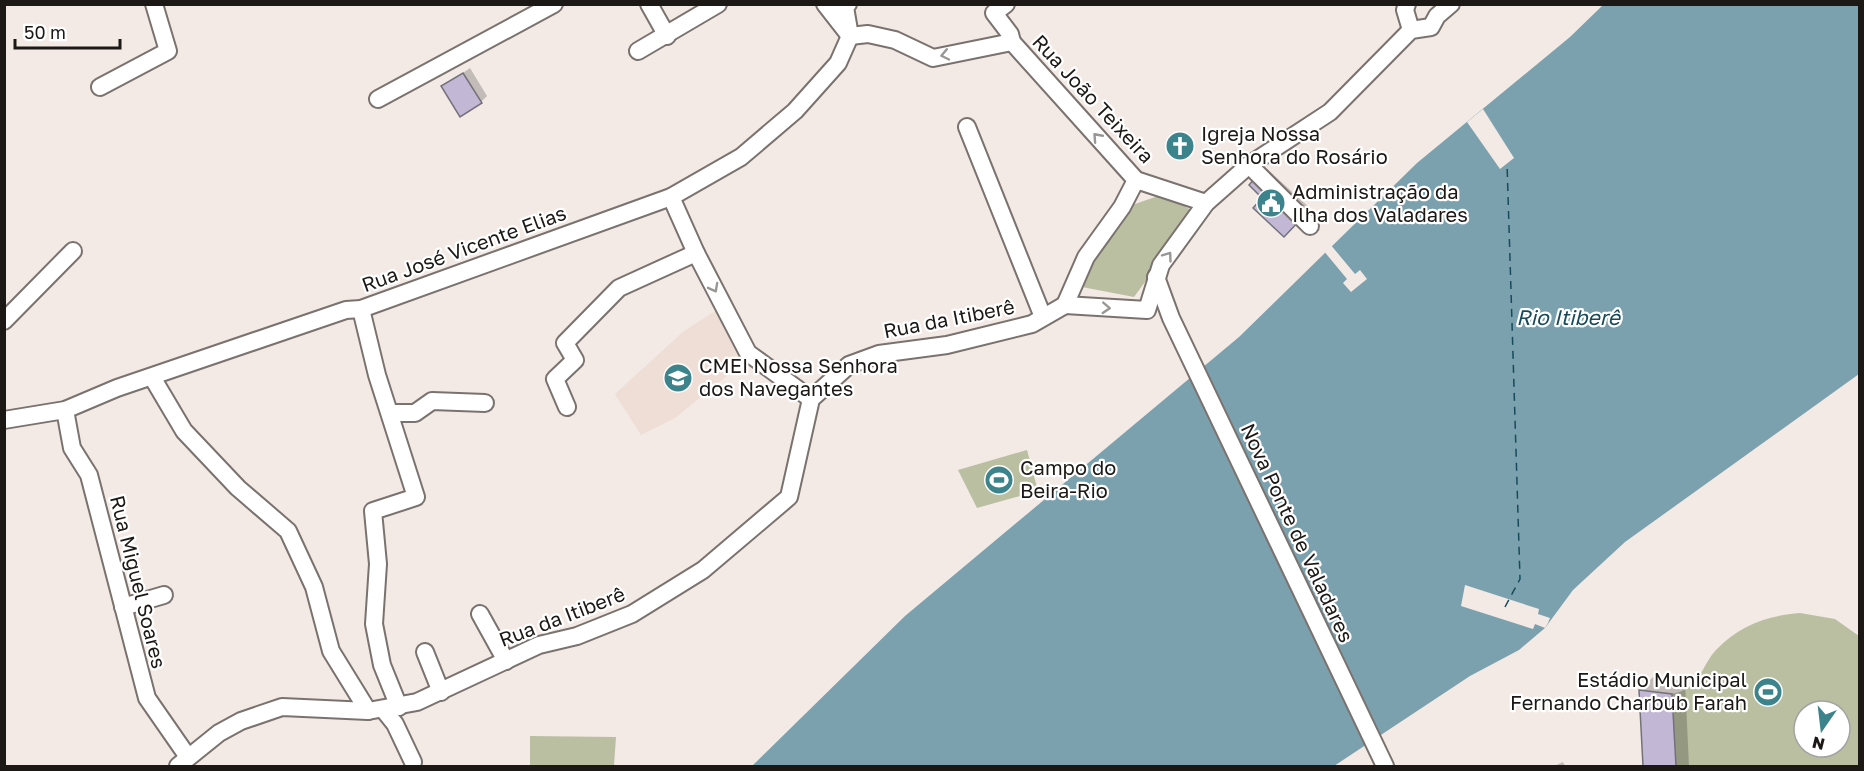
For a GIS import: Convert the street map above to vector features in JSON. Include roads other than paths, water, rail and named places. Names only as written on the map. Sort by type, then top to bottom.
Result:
[{"type":"street","points":[[100,87],[168,51],[154,4]]},
{"type":"street","points":[[378,99],[554,4]]},
{"type":"street","points":[[649,4],[667,36]]},
{"type":"street","points":[[638,51],[718,4]]},
{"type":"street","points":[[825,4],[850,36]]},
{"type":"street","points":[[848,4],[845,7],[850,36]]},
{"type":"street","points":[[1006,4],[994,14],[1010,34],[1011,42]]},
{"type":"street","points":[[1407,4],[1405,10],[1412,30]]},
{"type":"street","points":[[1136,180],[1122,207],[1086,257],[1065,305],[1148,310],[1156,277],[1206,202],[1249,165],[1330,112],[1412,30],[1431,27],[1437,16],[1451,4]]},
{"type":"street","name":"Rua João Teixeira","points":[[850,36],[867,34],[896,40],[933,57],[1011,42],[1136,180],[1206,202]]},
{"type":"street","name":"Rua José Vicente Elias","points":[[4,420],[64,410],[346,310],[361,309],[671,197],[741,157],[795,111],[838,63],[850,36]]},
{"type":"street","points":[[967,127],[1043,317]]},
{"type":"street","points":[[1249,165],[1310,226]]},
{"type":"street","points":[[671,197],[696,253],[748,353],[811,399]]},
{"type":"street","points":[[4,321],[73,251]]},
{"type":"street","points":[[567,407],[555,379],[575,360],[565,343],[619,288],[696,253]]},
{"type":"street","name":"Nova Ponte de Valadares","points":[[1156,277],[1171,318],[1385,766]]},
{"type":"street","name":"Rua da Itiberê","points":[[183,762],[219,733],[282,707],[383,709],[441,692],[539,645],[577,636],[632,615],[704,570],[789,497],[811,399],[849,365],[879,354],[948,345],[1032,324],[1065,305]]},
{"type":"street","points":[[361,309],[416,496],[373,512],[378,564],[374,624],[382,665],[383,709]]},
{"type":"street","points":[[152,377],[184,431],[238,488],[288,531],[314,586],[331,651],[395,724],[413,762]]},
{"type":"street","points":[[390,413],[415,413],[432,401],[485,403]]},
{"type":"street","name":"Rua Miguel Soares","points":[[64,410],[72,448],[89,475],[147,699],[183,762]]},
{"type":"street","points":[[123,607],[164,596]]},
{"type":"street","points":[[480,614],[506,661]]},
{"type":"street","points":[[425,652],[441,692]]},
{"type":"water","name":"Rio Itiberê","points":[[1603,5],[1859,5],[1859,374],[1625,542],[1573,590],[1545,628],[1519,650],[1470,676],[1334,766],[752,766],[905,616],[1239,337],[1417,163],[1570,37]]},
{"type":"place","name":"Igreja Nossa Senhora do Rosário","points":[[1180,146]]},
{"type":"place","name":"Administração da Ilha dos Valadares","points":[[1271,203]]},
{"type":"place","name":"CMEI Nossa Senhora dos Navegantes","points":[[678,378]]},
{"type":"place","name":"Campo do Beira-Rio","points":[[999,480]]},
{"type":"place","name":"Estádio Municipal Fernando Charbub Farah","points":[[1768,692]]}]
